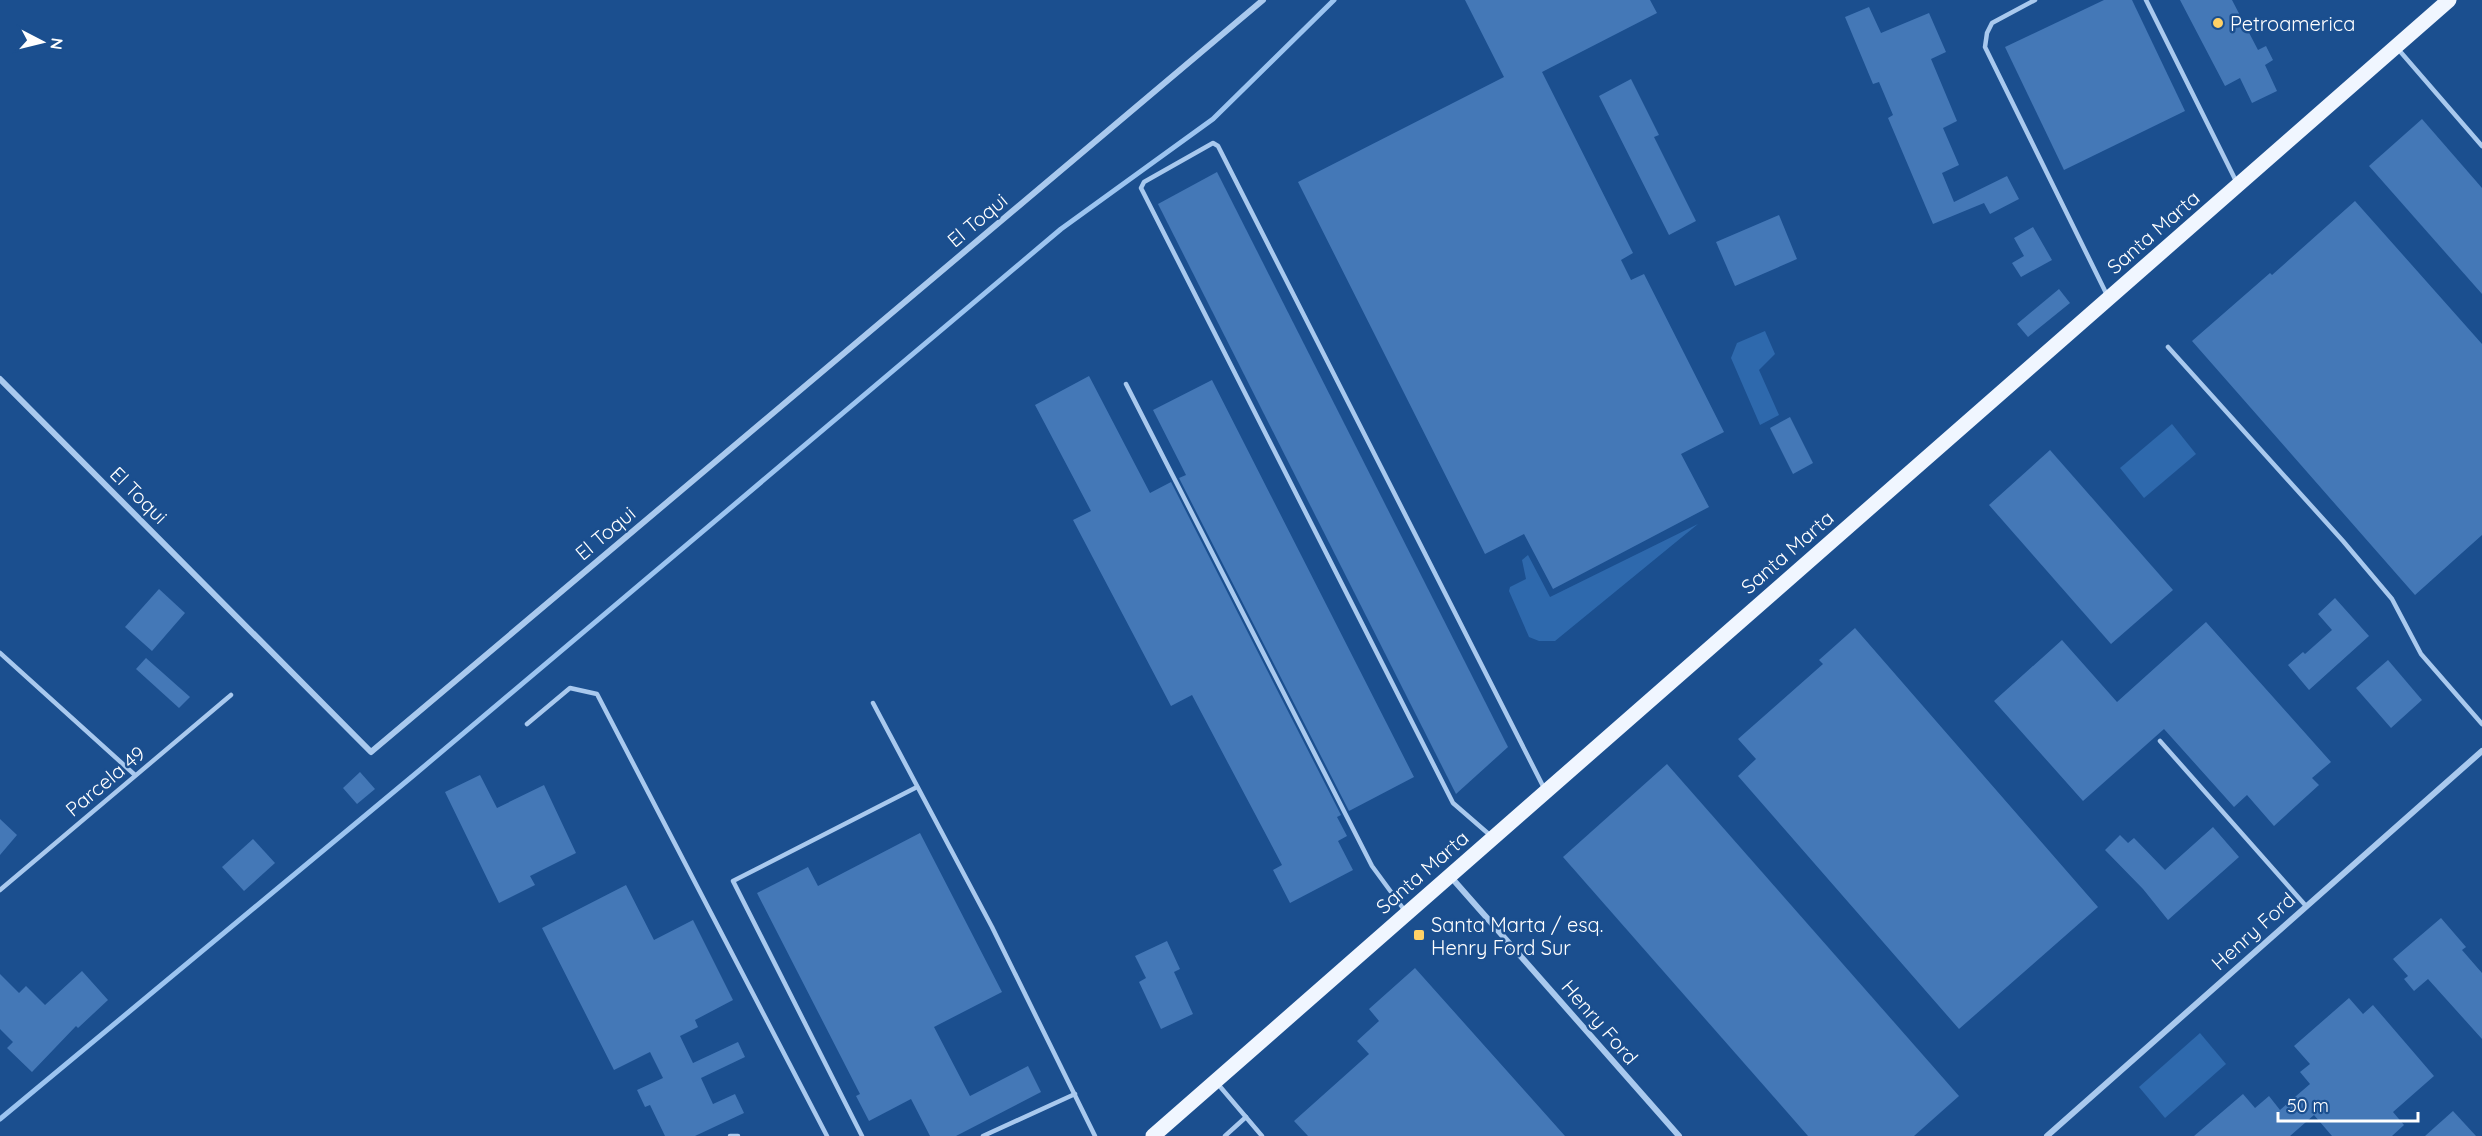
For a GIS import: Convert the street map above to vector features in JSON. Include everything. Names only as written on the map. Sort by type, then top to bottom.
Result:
[{"type":"main road","name":"Santa Marta","points":[[1154,1136],[2449,0]]},
{"type":"street","name":"El Toqui","points":[[0,379],[371,752],[1263,0]]},
{"type":"street","name":"Henry Ford","points":[[2047,1136],[2482,751]]},
{"type":"street","name":"Henry Ford","points":[[1449,876],[1679,1136]]},
{"type":"lane","points":[[2035,0],[1992,23],[1987,33],[1985,47],[2108,299]]},
{"type":"lane","points":[[2146,0],[2238,185]]},
{"type":"lane","points":[[2396,47],[2482,146]]},
{"type":"lane","points":[[1493,838],[1453,802],[1141,188],[1144,182],[1213,143],[1218,146],[1546,791]]},
{"type":"lane","points":[[2168,347],[2385,591],[2405,621],[2421,654],[2482,724]]},
{"type":"lane","points":[[1126,384],[1372,866],[1407,913]]},
{"type":"lane","points":[[0,653],[135,776]]},
{"type":"lane","points":[[527,724],[570,688],[597,694],[827,1136]]},
{"type":"lane","name":"Parcela 49","points":[[0,890],[231,695]]},
{"type":"lane","points":[[873,703],[992,927],[1095,1136]]},
{"type":"lane","points":[[2160,741],[2306,906]]},
{"type":"lane","points":[[862,1136],[733,880],[916,787]]},
{"type":"lane","points":[[1216,1081],[1262,1136]]},
{"type":"lane","points":[[983,1136],[1076,1094]]},
{"type":"lane","points":[[1225,1136],[1246,1118]]},
{"type":"lane","points":[[730,1136],[738,1136]]},
{"type":"shaded area","points":[[1765,331],[1775,354],[1759,370],[1779,415],[1760,425],[1731,358],[1737,343]]},
{"type":"shaded area","points":[[2172,424],[2196,454],[2144,498],[2120,468]]},
{"type":"shaded area","points":[[1698,524],[1555,641],[1539,641],[1529,637],[1509,591],[1510,587],[1526,579],[1522,560],[1528,555],[1550,597]]},
{"type":"shaded area","points":[[2200,1033],[2226,1064],[2165,1118],[2139,1087]]},
{"type":"building","points":[[1465,0],[1650,0],[1657,13],[1542,72],[1633,253],[1621,260],[1631,280],[1644,274],[1724,432],[1681,454],[1709,507],[1553,589],[1524,534],[1485,554],[1298,182],[1504,77]]},
{"type":"building","points":[[2104,0],[2132,0],[2185,111],[2064,170],[2005,47]]},
{"type":"building","name":"Petroamerica","points":[[2180,0],[2232,0],[2258,50],[2266,46],[2273,60],[2265,65],[2277,91],[2252,103],[2240,78],[2225,86]]},
{"type":"building","points":[[1869,7],[1881,33],[1929,13],[1946,52],[1931,59],[1957,121],[1943,128],[1959,165],[1942,173],[1954,202],[2007,176],[2019,199],[1990,214],[1984,203],[1933,224],[1888,118],[1893,115],[1879,82],[1873,84],[1845,17]]},
{"type":"building","points":[[1631,79],[1659,135],[1654,137],[1696,221],[1669,235],[1599,96]]},
{"type":"building","points":[[2422,119],[2482,188],[2482,294],[2369,166]]},
{"type":"building","points":[[1217,172],[1508,747],[1456,794],[1158,204]]},
{"type":"building","points":[[2355,201],[2482,344],[2482,535],[2415,595],[2192,341],[2270,273],[2272,275]]},
{"type":"building","points":[[1779,215],[1797,259],[1735,286],[1716,242]]},
{"type":"building","points":[[2033,227],[2052,260],[2021,277],[2012,263],[2024,256],[2014,238]]},
{"type":"building","points":[[2059,289],[2070,303],[2028,337],[2017,324]]},
{"type":"building","points":[[1089,376],[1150,493],[1171,482],[1341,815],[1337,817],[1347,836],[1338,841],[1353,870],[1290,903],[1273,870],[1282,865],[1192,695],[1171,706],[1073,520],[1091,511],[1035,405]]},
{"type":"building","points":[[1212,380],[1414,777],[1349,811],[1179,478],[1186,475],[1153,410]]},
{"type":"building","points":[[1790,417],[1813,463],[1793,474],[1770,428]]},
{"type":"building","points":[[2050,450],[2173,590],[2111,644],[1989,505]]},
{"type":"building","points":[[159,589],[185,613],[152,651],[125,627]]},
{"type":"building","points":[[2335,598],[2369,636],[2309,690],[2288,665],[2303,652],[2305,654],[2332,630],[2318,614]]},
{"type":"building","points":[[2206,622],[2331,762],[2312,778],[2319,785],[2274,826],[2247,795],[2234,807],[2164,729],[2083,801],[1994,701],[2062,640],[2117,702]]},
{"type":"building","points":[[1855,628],[2098,907],[1959,1029],[1738,776],[1756,759],[1738,739],[1823,664],[1819,660]]},
{"type":"building","points":[[146,658],[190,697],[179,708],[136,669]]},
{"type":"building","points":[[2388,660],[2422,700],[2391,728],[2356,688]]},
{"type":"building","points":[[1667,764],[1959,1096],[1914,1136],[1808,1136],[1563,857]]},
{"type":"building","points":[[360,772],[375,789],[357,804],[343,788]]},
{"type":"building","points":[[480,775],[497,808],[544,785],[576,853],[530,876],[535,885],[499,903],[445,792]]},
{"type":"building","points":[[0,819],[17,835],[0,855]]},
{"type":"building","points":[[2213,827],[2239,857],[2168,920],[2143,889],[2105,850],[2120,835],[2128,843],[2134,838],[2165,870]]},
{"type":"building","points":[[920,833],[1002,992],[934,1027],[970,1096],[1028,1066],[1041,1092],[956,1136],[930,1136],[911,1099],[869,1121],[856,1096],[860,1094],[757,893],[808,867],[818,886]]},
{"type":"building","points":[[253,839],[275,863],[244,891],[222,867]]},
{"type":"building","points":[[626,885],[654,940],[693,920],[733,1000],[695,1020],[698,1027],[680,1036],[693,1063],[738,1042],[745,1057],[701,1078],[713,1104],[735,1094],[744,1113],[695,1136],[665,1136],[650,1105],[645,1107],[637,1090],[663,1078],[650,1052],[614,1070],[542,928]]},
{"type":"building","points":[[2441,918],[2466,947],[2462,950],[2482,973],[2482,1039],[2428,979],[2414,991],[2404,979],[2408,976],[2393,959]]},
{"type":"building","points":[[1167,941],[1180,969],[1174,972],[1193,1014],[1161,1029],[1139,982],[1146,978],[1135,956]]},
{"type":"building","points":[[1415,968],[1565,1136],[1308,1136],[1294,1121],[1369,1054],[1357,1041],[1379,1021],[1369,1009]]},
{"type":"building","points":[[82,971],[108,1000],[78,1028],[76,1026],[32,1072],[7,1048],[13,1042],[0,1029],[0,974],[19,993],[26,986],[45,1005]]},
{"type":"building","points":[[2349,998],[2363,1014],[2373,1005],[2434,1076],[2393,1112],[2404,1125],[2392,1136],[2332,1136],[2314,1115],[2290,1136],[2194,1136],[2243,1094],[2255,1108],[2269,1096],[2280,1110],[2310,1084],[2300,1072],[2310,1064],[2294,1046]]},
{"type":"building","points":[[2453,1111],[2476,1136],[2425,1136]]},
{"type":"waterway","points":[[0,1119],[414,775],[1061,229],[1213,119],[1334,0]]},
{"type":"place","name":"Petroamerica","points":[[2218,23]]},
{"type":"place","name":"Santa Marta / esq. Henry Ford Sur","points":[[1419,935]]}]
